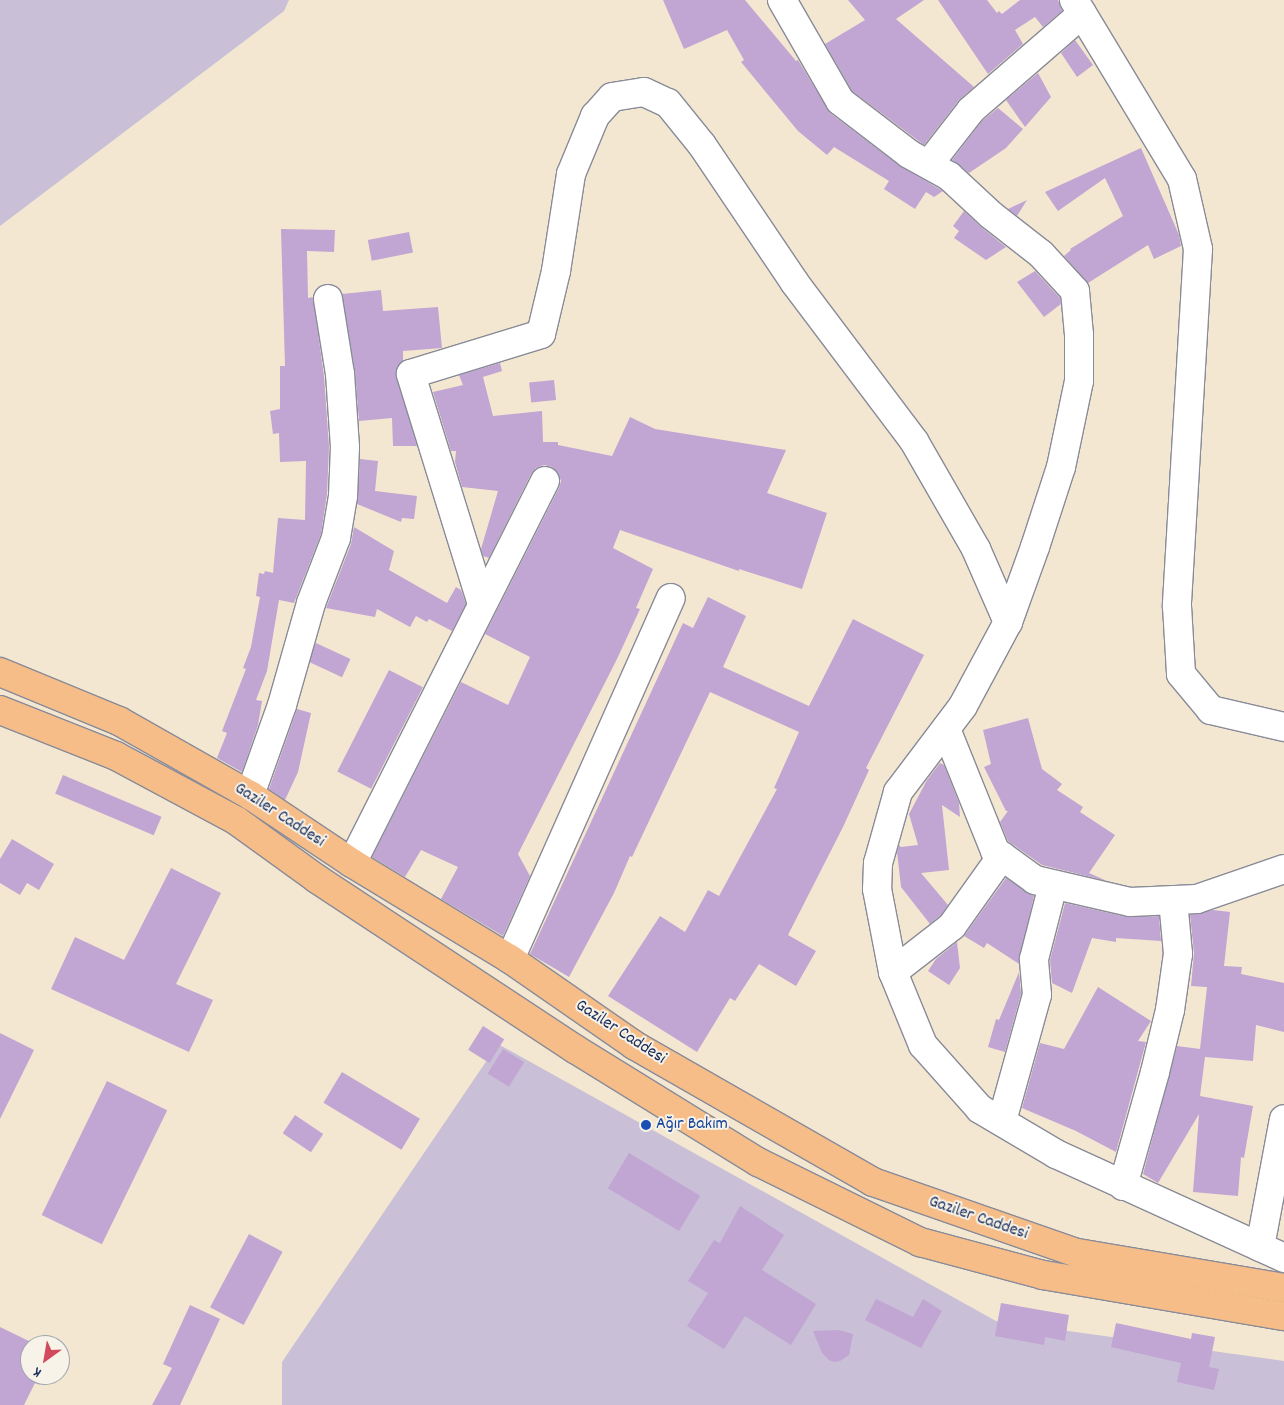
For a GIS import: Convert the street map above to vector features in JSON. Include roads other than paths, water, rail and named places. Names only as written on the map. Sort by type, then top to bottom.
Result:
[{"type":"main road","name":"Gaziler Caddesi","points":[[0,672],[119,721],[250,795],[352,863],[510,959],[634,1045],[873,1182],[1077,1254],[1284,1288]]},
{"type":"main road","name":"Gaziler Caddesi","points":[[0,710],[116,756],[237,821],[318,879],[567,1044],[741,1152],[920,1242],[1043,1276],[1284,1316]]},
{"type":"street","points":[[782,0],[840,101],[909,154],[949,176],[991,215],[1041,254],[1076,291],[1079,335],[1079,382],[1061,467],[1035,547],[1008,622],[963,706],[898,792],[878,863],[877,889],[893,972],[923,1045],[980,1109],[1056,1154],[1284,1258]]},
{"type":"street","points":[[929,164],[970,110],[1078,7],[1182,179],[1198,249],[1177,606],[1181,674],[1212,710],[1284,727]]},
{"type":"street","points":[[482,604],[410,374],[541,334],[556,271],[570,174],[595,116],[612,97],[644,92],[668,103],[702,145],[795,283],[914,441],[976,549],[1008,622]]},
{"type":"street","points":[[250,795],[282,705],[311,602],[336,538],[343,496],[345,447],[340,374],[328,299]]},
{"type":"street","points":[[352,863],[545,481]]},
{"type":"street","points":[[510,959],[671,598]]},
{"type":"street","points":[[946,728],[995,851],[1035,880],[1130,902],[1197,899],[1284,869]]},
{"type":"street","points":[[893,972],[952,926],[1002,856]]},
{"type":"street","points":[[1002,1121],[1037,995],[1034,959],[1053,885]]},
{"type":"street","points":[[1123,1186],[1155,1072],[1170,1010],[1178,954],[1173,900]]},
{"type":"street","points":[[1260,1247],[1284,1119]]},
{"type":"place","name":"Ağır Bakım","points":[[646,1125]]}]
